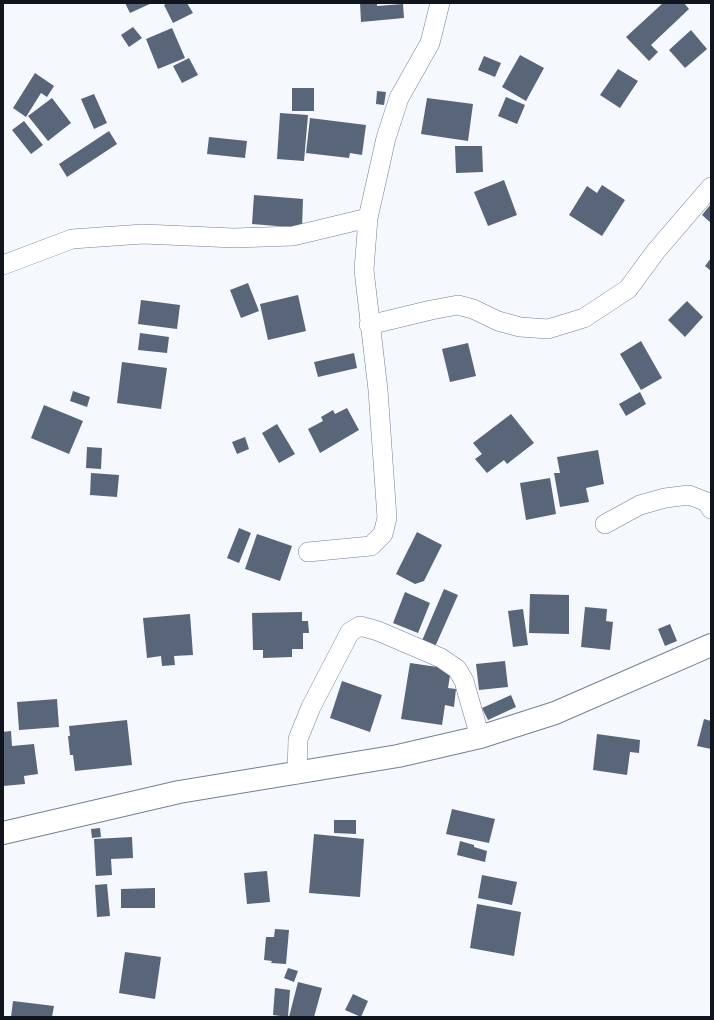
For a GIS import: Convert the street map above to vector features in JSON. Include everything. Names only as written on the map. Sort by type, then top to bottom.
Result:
[{"type":"main road","points":[[3,833],[179,792],[297,774],[398,756],[480,737],[556,713],[711,645]]},
{"type":"street","points":[[308,552],[371,546],[383,534],[387,518],[378,390],[369,325],[364,270],[368,218],[386,138],[399,98],[430,43],[440,3]]},
{"type":"street","points":[[369,325],[431,310],[458,306],[473,309],[498,322],[520,327],[548,329],[584,318],[628,289],[656,250],[711,187]]},
{"type":"street","points":[[3,265],[72,240],[143,234],[234,238],[293,236],[368,218]]},
{"type":"street","points":[[605,524],[640,505],[665,498],[689,495],[707,502],[711,509]]},
{"type":"street","points":[[297,774],[298,739],[311,707],[350,632],[360,626],[378,631],[441,658],[457,669],[464,681],[480,737]]},
{"type":"building","points":[[125,3],[152,3],[130,13]]},
{"type":"building","points":[[167,3],[187,3],[193,13],[173,23],[164,5]]},
{"type":"building","points":[[360,3],[377,3],[377,6],[403,4],[404,18],[361,22]]},
{"type":"building","points":[[663,3],[684,3],[689,9],[651,45],[658,52],[649,61],[626,37]]},
{"type":"building","points":[[133,27],[142,38],[129,47],[121,35]]},
{"type":"building","points":[[172,28],[185,58],[158,69],[146,39]]},
{"type":"building","points":[[691,30],[707,49],[685,68],[669,50]]},
{"type":"building","points":[[520,55],[544,68],[526,101],[502,87]]},
{"type":"building","points":[[484,56],[501,63],[495,77],[478,70]]},
{"type":"building","points":[[189,58],[198,75],[182,83],[173,66]]},
{"type":"building","points":[[618,69],[638,81],[620,108],[600,95]]},
{"type":"building","points":[[35,73],[54,86],[47,97],[41,93],[26,117],[13,108]]},
{"type":"building","points":[[292,88],[314,88],[314,111],[292,111]]},
{"type":"building","points":[[377,91],[386,92],[384,105],[376,104]]},
{"type":"building","points":[[94,94],[107,123],[94,129],[81,99]]},
{"type":"building","points":[[506,97],[525,105],[517,124],[498,116]]},
{"type":"building","points":[[52,98],[71,123],[48,141],[28,116]]},
{"type":"building","points":[[427,98],[473,104],[468,141],[421,134]]},
{"type":"building","points":[[280,113],[308,115],[304,161],[277,159]]},
{"type":"building","points":[[310,118],[366,125],[362,155],[350,153],[349,158],[306,153]]},
{"type":"building","points":[[24,121],[43,145],[31,154],[12,130]]},
{"type":"building","points":[[109,131],[117,144],[67,177],[59,164]]},
{"type":"building","points":[[209,137],[247,141],[245,158],[207,154]]},
{"type":"building","points":[[455,146],[482,146],[483,172],[456,173]]},
{"type":"building","points":[[504,180],[517,215],[488,226],[474,192]]},
{"type":"building","points":[[602,185],[625,200],[602,236],[569,215],[587,186],[597,193]]},
{"type":"building","points":[[254,195],[303,199],[302,228],[252,224]]},
{"type":"building","points":[[711,204],[711,223],[702,215]]},
{"type":"building","points":[[711,258],[711,271],[705,266]]},
{"type":"building","points":[[248,283],[259,311],[241,318],[230,290]]},
{"type":"building","points":[[298,295],[306,331],[268,340],[260,304]]},
{"type":"building","points":[[141,300],[180,305],[177,329],[138,324]]},
{"type":"building","points":[[687,301],[703,317],[685,337],[668,320]]},
{"type":"building","points":[[140,333],[169,337],[167,353],[138,350]]},
{"type":"building","points":[[641,341],[662,378],[641,390],[620,354]]},
{"type":"building","points":[[468,343],[476,376],[450,382],[442,349]]},
{"type":"building","points":[[354,353],[357,368],[318,377],[314,362]]},
{"type":"building","points":[[122,362],[167,368],[161,409],[117,403]]},
{"type":"building","points":[[73,391],[90,397],[87,407],[70,401]]},
{"type":"building","points":[[640,392],[646,404],[626,416],[619,404]]},
{"type":"building","points":[[44,405],[83,421],[69,454],[31,438]]},
{"type":"building","points":[[347,408],[359,430],[320,453],[308,429],[323,421],[321,417],[333,410],[335,414]]},
{"type":"building","points":[[511,414],[534,443],[507,464],[504,460],[487,473],[475,459],[482,454],[473,443]]},
{"type":"building","points":[[277,424],[295,454],[279,463],[262,433]]},
{"type":"building","points":[[245,437],[249,449],[237,454],[232,442]]},
{"type":"building","points":[[87,447],[102,448],[101,469],[86,468]]},
{"type":"building","points":[[598,450],[604,484],[586,488],[589,502],[560,507],[554,473],[560,473],[557,457]]},
{"type":"building","points":[[91,473],[119,475],[117,497],[90,495]]},
{"type":"building","points":[[550,478],[556,514],[526,520],[520,483]]},
{"type":"building","points":[[239,528],[251,533],[239,563],[227,558]]},
{"type":"building","points":[[417,532],[442,545],[424,581],[415,584],[396,574]]},
{"type":"building","points":[[257,534],[292,546],[280,581],[245,569]]},
{"type":"building","points":[[444,589],[458,595],[434,649],[421,643]]},
{"type":"building","points":[[405,592],[430,603],[418,633],[393,623]]},
{"type":"building","points":[[530,594],[569,595],[569,634],[529,633]]},
{"type":"building","points":[[585,607],[607,609],[606,621],[613,622],[610,650],[581,647]]},
{"type":"building","points":[[523,609],[528,645],[513,647],[508,611]]},
{"type":"building","points":[[302,612],[302,621],[308,621],[309,633],[303,633],[303,649],[292,649],[292,657],[263,658],[263,650],[253,650],[252,613]]},
{"type":"building","points":[[190,614],[193,655],[174,656],[175,665],[162,666],[161,656],[147,658],[143,618]]},
{"type":"building","points":[[670,624],[677,641],[665,646],[658,629]]},
{"type":"building","points":[[505,661],[508,687],[479,690],[476,664]]},
{"type":"building","points":[[410,663],[451,669],[448,688],[456,689],[454,707],[445,705],[442,725],[401,719]]},
{"type":"building","points":[[342,681],[382,695],[370,732],[330,718]]},
{"type":"building","points":[[511,695],[516,707],[488,720],[482,708]]},
{"type":"building","points":[[57,699],[59,727],[19,730],[17,702]]},
{"type":"building","points":[[704,719],[711,721],[711,749],[697,746]]},
{"type":"building","points":[[127,720],[132,765],[75,771],[73,755],[70,755],[68,736],[70,736],[69,726]]},
{"type":"building","points":[[11,731],[12,746],[34,744],[38,774],[24,776],[25,784],[3,786],[3,732]]},
{"type":"building","points":[[597,734],[640,740],[639,753],[630,752],[627,775],[593,770]]},
{"type":"building","points":[[452,809],[495,819],[489,843],[446,834]]},
{"type":"building","points":[[334,820],[356,820],[356,834],[334,833]]},
{"type":"building","points":[[100,828],[101,837],[92,838],[91,829]]},
{"type":"building","points":[[314,834],[364,839],[360,897],[309,893]]},
{"type":"building","points":[[132,837],[133,858],[111,859],[112,875],[96,876],[94,839]]},
{"type":"building","points":[[460,841],[487,851],[485,862],[457,855]]},
{"type":"building","points":[[267,871],[270,902],[247,904],[244,873]]},
{"type":"building","points":[[482,875],[517,882],[512,905],[478,898]]},
{"type":"building","points":[[107,884],[110,916],[97,917],[95,885]]},
{"type":"building","points":[[155,888],[155,908],[121,908],[121,889]]},
{"type":"building","points":[[477,904],[521,912],[514,956],[470,948]]},
{"type":"building","points":[[275,929],[289,930],[286,964],[271,963],[272,961],[264,960],[266,937],[274,937]]},
{"type":"building","points":[[125,952],[161,957],[155,999],[119,993]]},
{"type":"building","points":[[288,968],[298,971],[294,982],[284,978]]},
{"type":"building","points":[[298,982],[322,988],[314,1017],[289,1017]]},
{"type":"building","points":[[275,988],[290,990],[288,1017],[273,1015]]},
{"type":"building","points":[[353,994],[368,1001],[361,1017],[345,1010]]},
{"type":"building","points":[[13,1001],[54,1006],[52,1017],[11,1017]]}]
